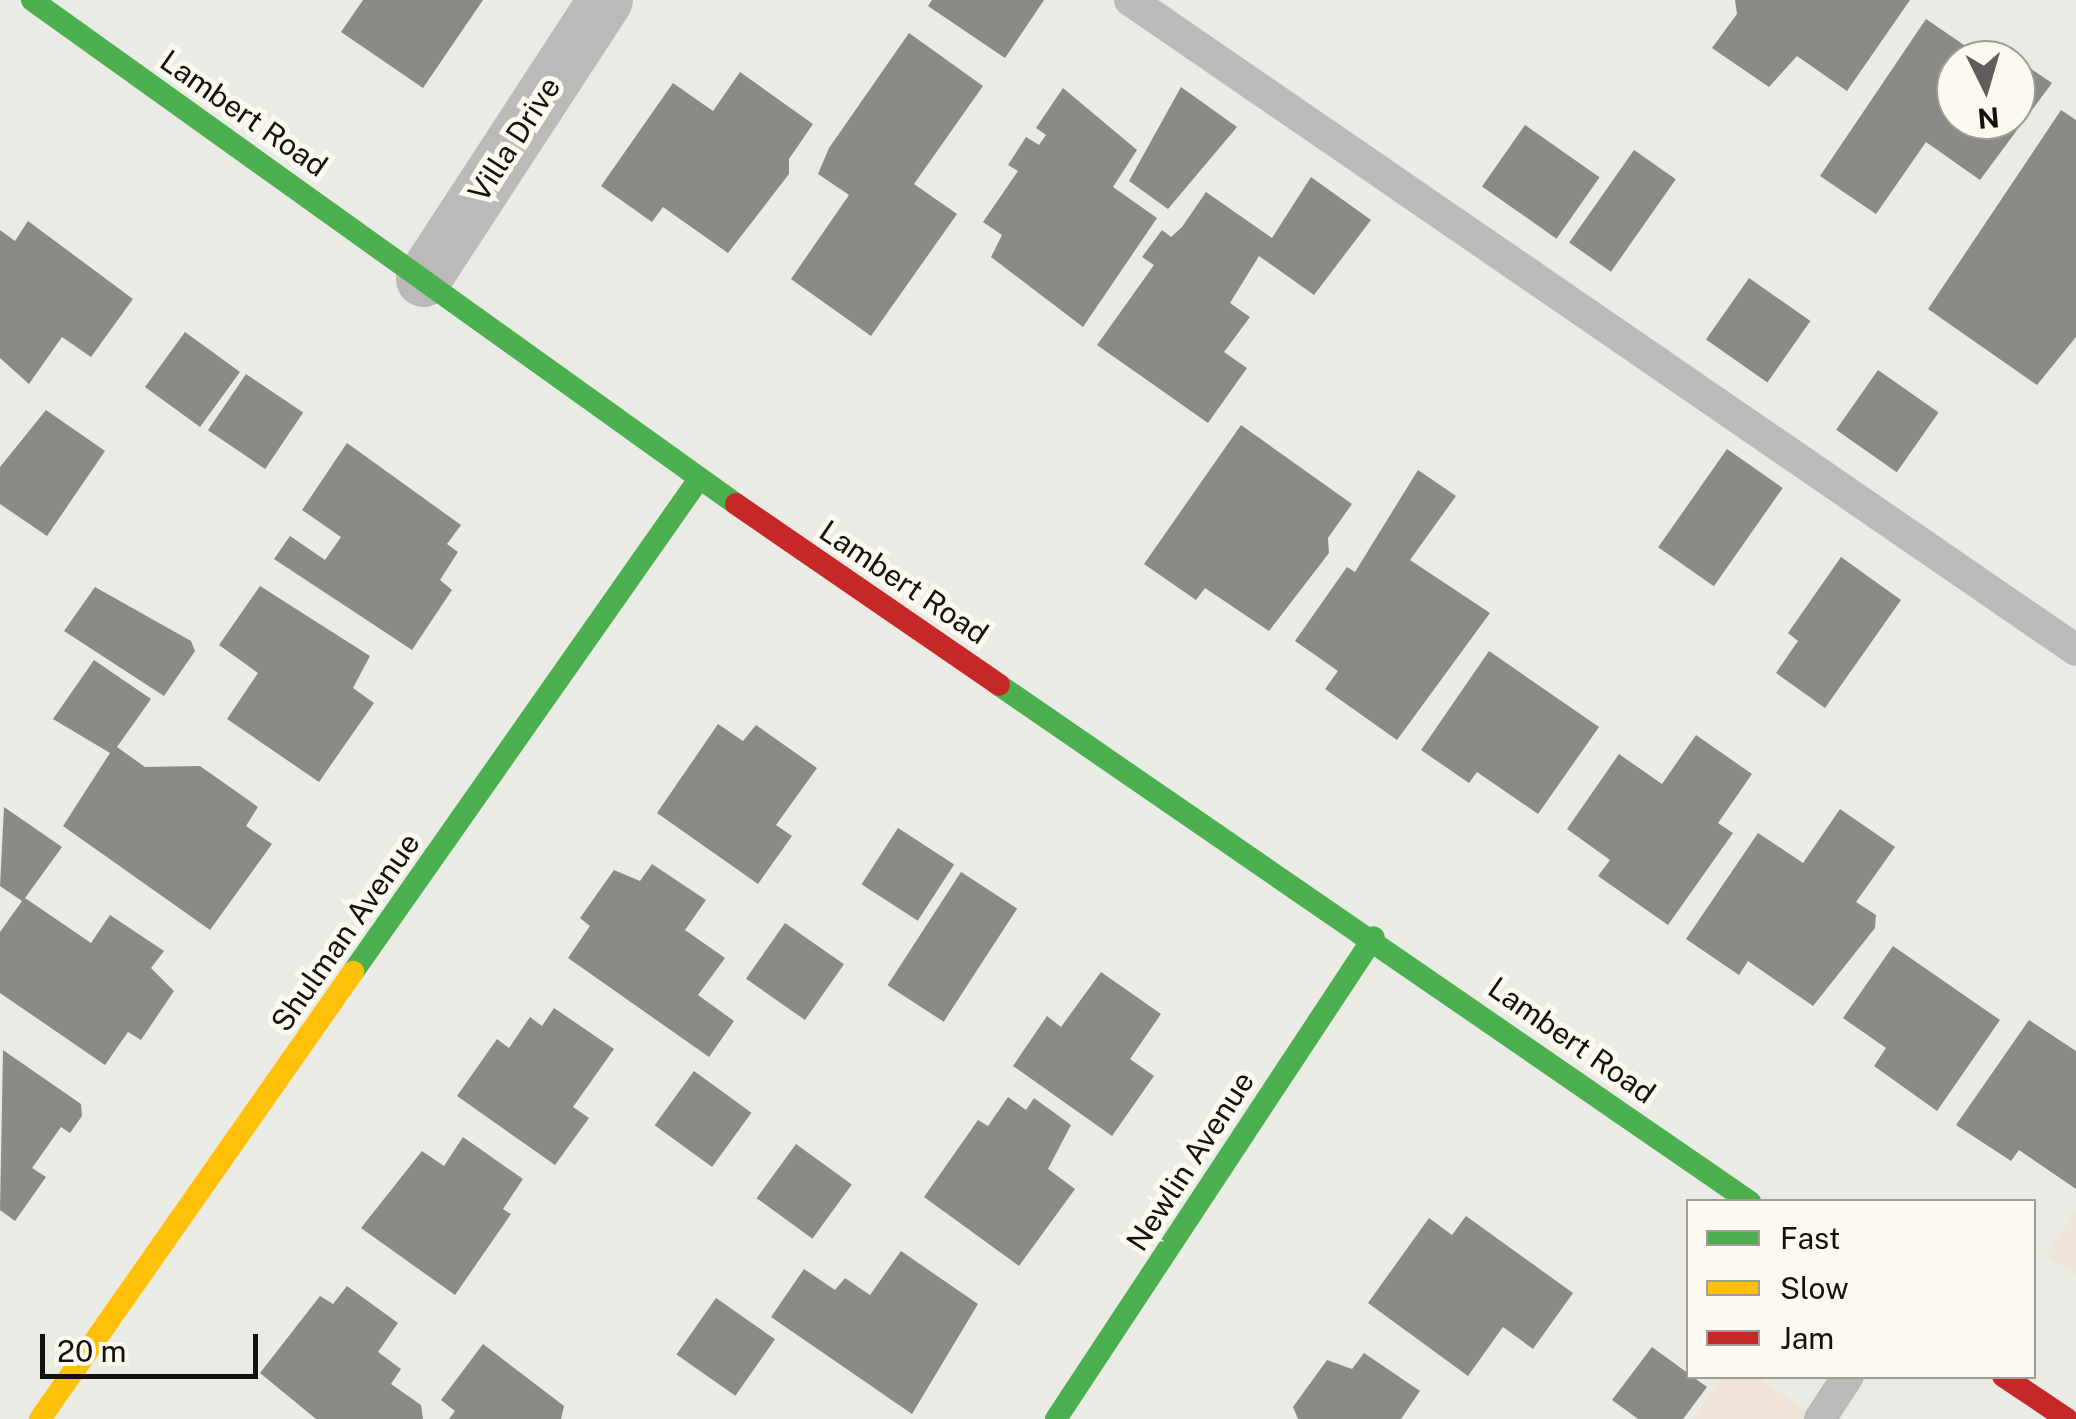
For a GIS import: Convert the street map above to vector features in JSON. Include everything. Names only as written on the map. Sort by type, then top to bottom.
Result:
[{"type":"main road","name":"Lambert Road","points":[[32,0],[699,479],[1374,937],[1746,1199]]},
{"type":"main road","name":"Shulman Avenue","points":[[40,1419],[699,479]]},
{"type":"main road","name":"Newlin Avenue","points":[[1056,1419],[1374,937]]},
{"type":"main road","points":[[2007,1379],[2047,1414]]},
{"type":"street","name":"Villa Drive","points":[[423,278],[606,0]]},
{"type":"lane","points":[[1130,0],[2076,650]]},
{"type":"lane","points":[[1820,1419],[1846,1379]]},
{"type":"shaded area","points":[[2076,1211],[2076,1276],[2045,1255]]},
{"type":"shaded area","points":[[1721,1379],[1761,1379],[1820,1419],[1692,1419]]},
{"type":"building","points":[[363,0],[483,0],[423,88],[341,32]]},
{"type":"building","points":[[932,0],[1044,0],[1005,58],[928,6]]},
{"type":"building","points":[[1735,0],[1910,0],[1847,91],[1797,56],[1769,87],[1712,48],[1737,14]]},
{"type":"building","points":[[1926,19],[1957,40],[1936,40],[1936,140],[2010,140],[1980,180],[1926,142],[1876,214],[1820,176]]},
{"type":"building","points":[[909,33],[983,86],[914,184],[957,214],[871,336],[791,279],[849,195],[818,174],[829,148]]},
{"type":"building","points":[[740,72],[813,124],[789,159],[789,174],[728,253],[663,207],[652,222],[601,186],[673,83],[713,111]]},
{"type":"building","points":[[2036,72],[2052,83],[2036,105]]},
{"type":"building","points":[[1181,87],[1237,127],[1168,209],[1129,181]]},
{"type":"building","points":[[1063,88],[1137,150],[1113,187],[1157,218],[1083,327],[991,257],[1002,235],[983,222],[1018,171],[1008,165],[1026,137],[1039,145],[1046,135],[1036,128]]},
{"type":"building","points":[[2061,110],[2076,120],[2076,337],[2037,385],[1928,309]]},
{"type":"building","points":[[1525,125],[1600,177],[1557,239],[1482,186]]},
{"type":"building","points":[[1634,150],[1676,179],[1611,272],[1569,243]]},
{"type":"building","points":[[1311,177],[1371,220],[1314,295],[1259,256],[1230,303],[1250,317],[1224,352],[1247,368],[1208,423],[1097,345],[1154,265],[1142,257],[1162,230],[1171,237],[1182,227],[1206,192],[1272,238]]},
{"type":"building","points":[[28,221],[133,299],[91,357],[62,337],[29,384],[0,358],[0,230],[15,241]]},
{"type":"building","points":[[1749,278],[1810,321],[1767,382],[1706,339]]},
{"type":"building","points":[[185,332],[240,372],[200,427],[145,387]]},
{"type":"building","points":[[1878,370],[1939,412],[1897,472],[1836,430]]},
{"type":"building","points":[[246,374],[303,413],[265,469],[208,430]]},
{"type":"building","points":[[46,410],[105,451],[47,536],[0,504],[0,467]]},
{"type":"building","points":[[1241,425],[1352,504],[1328,538],[1329,553],[1269,631],[1205,588],[1196,600],[1144,564]]},
{"type":"building","points":[[347,443],[461,525],[447,544],[458,552],[440,580],[452,590],[412,650],[274,559],[290,536],[325,560],[341,537],[302,510]]},
{"type":"building","points":[[1727,449],[1783,488],[1714,586],[1658,547]]},
{"type":"building","points":[[1418,470],[1456,496],[1410,560],[1490,613],[1397,740],[1325,689],[1338,671],[1295,641],[1347,567],[1355,572]]},
{"type":"building","points":[[1841,557],[1901,600],[1825,708],[1776,673],[1798,641],[1788,633]]},
{"type":"building","points":[[260,586],[370,656],[353,688],[374,703],[319,782],[227,719],[258,673],[219,645]]},
{"type":"building","points":[[95,587],[191,641],[195,651],[164,696],[64,631]]},
{"type":"building","points":[[1489,651],[1599,727],[1538,814],[1477,772],[1469,783],[1421,750]]},
{"type":"building","points":[[94,660],[151,699],[117,747],[145,767],[200,766],[258,807],[246,826],[272,844],[210,930],[63,826],[110,753],[53,719]]},
{"type":"building","points":[[718,724],[743,741],[756,725],[817,768],[776,825],[792,836],[758,884],[657,813]]},
{"type":"building","points":[[1696,735],[1752,774],[1718,823],[1733,833],[1668,925],[1598,876],[1610,860],[1567,829],[1619,754],[1662,784]]},
{"type":"building","points":[[4,807],[62,847],[25,898],[91,943],[110,915],[164,951],[151,968],[174,991],[141,1040],[128,1032],[105,1065],[0,993],[0,932],[22,901],[0,886]]},
{"type":"building","points":[[1840,809],[1895,847],[1856,902],[1876,915],[1875,928],[1813,1006],[1748,961],[1739,975],[1686,939],[1758,833],[1803,863]]},
{"type":"building","points":[[898,828],[954,864],[918,921],[862,884]]},
{"type":"building","points":[[652,864],[706,900],[685,930],[725,958],[698,995],[734,1021],[709,1057],[568,958],[590,926],[580,918],[614,870],[640,881]]},
{"type":"building","points":[[961,872],[1017,908],[944,1022],[887,985]]},
{"type":"building","points":[[785,923],[844,964],[805,1020],[746,979]]},
{"type":"building","points":[[1893,946],[2000,1020],[1937,1111],[1874,1066],[1886,1048],[1843,1018]]},
{"type":"building","points":[[1101,972],[1161,1014],[1130,1059],[1154,1076],[1112,1136],[1013,1066],[1047,1016],[1061,1027]]},
{"type":"building","points":[[554,1008],[614,1049],[573,1107],[589,1118],[555,1165],[457,1096],[497,1039],[509,1048],[530,1017],[542,1026]]},
{"type":"building","points":[[2029,1020],[2076,1051],[2076,1189],[2019,1150],[2011,1161],[1956,1125]]},
{"type":"building","points":[[3,1050],[81,1104],[82,1116],[70,1133],[61,1127],[32,1168],[46,1177],[15,1221],[0,1210]]},
{"type":"building","points":[[694,1071],[751,1113],[712,1167],[655,1125]]},
{"type":"building","points":[[1008,1097],[1026,1110],[1034,1098],[1071,1125],[1048,1169],[1075,1189],[1019,1266],[924,1197],[978,1120],[988,1126]]},
{"type":"building","points":[[463,1137],[523,1179],[503,1209],[511,1214],[455,1295],[361,1228],[422,1151],[444,1166]]},
{"type":"building","points":[[796,1144],[852,1185],[812,1239],[757,1198]]},
{"type":"building","points":[[1466,1216],[1573,1293],[1533,1349],[1503,1327],[1468,1376],[1368,1303],[1429,1218],[1452,1235]]},
{"type":"building","points":[[901,1251],[978,1304],[912,1414],[771,1317],[804,1269],[835,1290],[845,1278],[870,1295]]},
{"type":"building","points":[[347,1286],[398,1323],[378,1352],[401,1369],[391,1384],[421,1405],[423,1419],[316,1419],[260,1373],[320,1296],[333,1304]]},
{"type":"building","points":[[716,1298],[775,1339],[735,1396],[676,1355]]},
{"type":"building","points":[[483,1344],[564,1406],[561,1419],[449,1419],[455,1411],[441,1400]]},
{"type":"building","points":[[1652,1347],[1686,1372],[1686,1379],[1696,1379],[1707,1387],[1683,1419],[1638,1419],[1612,1400]]},
{"type":"building","points":[[1364,1353],[1420,1391],[1401,1419],[1298,1419],[1293,1407],[1327,1360],[1352,1369]]},
{"type":"traffic: fast","points":[[32,0],[736,504]]},
{"type":"traffic: fast","points":[[353,972],[699,479]]},
{"type":"traffic: fast","points":[[999,685],[1746,1199]]},
{"type":"traffic: fast","points":[[1056,1419],[1374,937]]},
{"type":"traffic: slow","points":[[40,1419],[353,972]]},
{"type":"traffic: jam","points":[[736,504],[999,685]]},
{"type":"traffic: jam","points":[[2007,1379],[2067,1419]]}]
